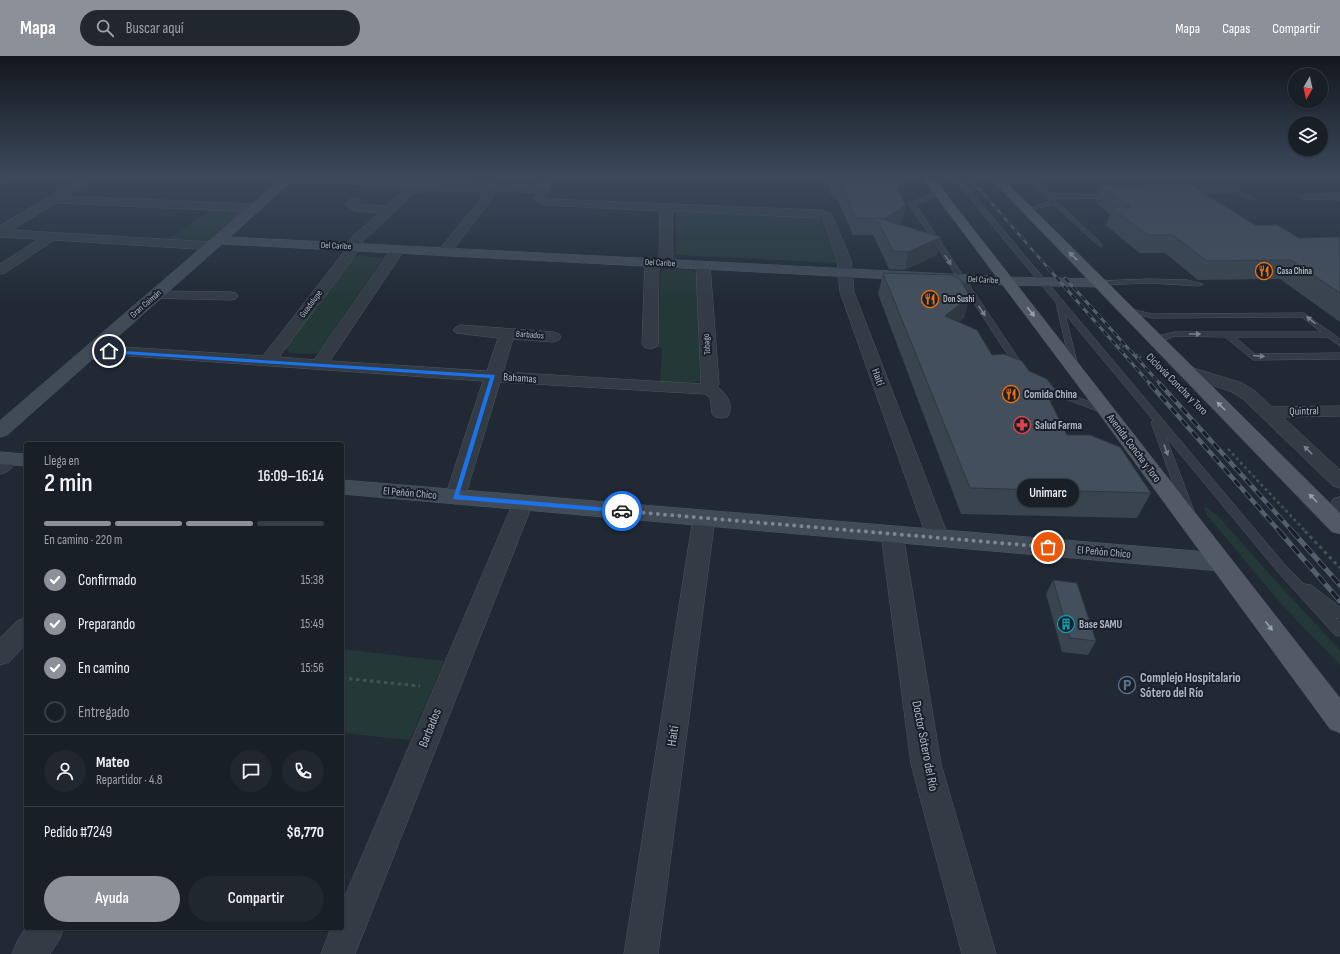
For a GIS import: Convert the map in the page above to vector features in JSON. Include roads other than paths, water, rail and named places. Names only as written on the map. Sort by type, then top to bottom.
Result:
[{"type":"main road","name":"Avenida Concha y Toro","points":[[957,218],[1107,411],[1340,720]]},
{"type":"main road","points":[[1034,218],[1101,283],[1187,371],[1338,516]]},
{"type":"street","points":[[0,232],[23,218]]},
{"type":"street","name":"Gran Caimán","points":[[0,431],[244,218]]},
{"type":"street","name":"Guadalupe","points":[[267,362],[358,240],[382,218]]},
{"type":"street","points":[[444,252],[471,218]]},
{"type":"street","points":[[650,344],[665,218]]},
{"type":"street","name":"Haití","points":[[828,218],[844,260],[846,272],[845,284],[938,538]]},
{"type":"street","points":[[0,232],[52,236],[216,243]]},
{"type":"street","points":[[0,270],[52,236]]},
{"type":"street","name":"Del Caribe","points":[[216,243],[398,249],[1007,281],[1101,283]]},
{"type":"street","points":[[319,365],[398,249]]},
{"type":"street","name":"Tobago","points":[[703,265],[710,384],[707,389]]},
{"type":"street","points":[[156,295],[231,296]]},
{"type":"street","name":"Barbados","points":[[461,330],[553,337]]},
{"type":"street","name":"Barbados","points":[[456,497],[506,334]]},
{"type":"street","name":"Bahamas","points":[[93,350],[697,390],[707,389]]},
{"type":"street","points":[[1187,371],[1244,391],[1339,478]]},
{"type":"street","points":[[707,389],[717,394],[720,398],[720,413]]},
{"type":"street","name":"Quintral","points":[[1267,412],[1340,411]]},
{"type":"street","name":"El Peñón Chico","points":[[344,489],[456,497],[1220,562]]},
{"type":"street","name":"Barbados","points":[[338,954],[523,503]]},
{"type":"street","name":"Haití","points":[[641,954],[704,518]]},
{"type":"street","name":"Doctor Sótero del Río","points":[[892,534],[926,764],[979,954]]},
{"type":"street","points":[[0,655],[24,630]]},
{"type":"street","points":[[29,954],[46,930]]},
{"type":"lane","points":[[921,218],[1029,380],[1107,411]]},
{"type":"lane","points":[[990,218],[1281,568],[1340,631]]},
{"type":"lane","points":[[1071,218],[1100,245]]},
{"type":"lane","points":[[1101,283],[1131,280],[1199,284]]},
{"type":"lane","points":[[1057,299],[1075,370]]},
{"type":"lane","points":[[1126,309],[1144,314],[1160,316],[1304,315],[1340,343]]},
{"type":"lane","points":[[1158,341],[1161,338],[1174,334],[1329,335]]},
{"type":"lane","points":[[1228,335],[1253,357],[1340,356]]},
{"type":"lane","points":[[1153,413],[1194,528]]},
{"type":"lane","points":[[1281,568],[1340,614]]},
{"type":"railway","points":[[1004,218],[1049,269]]},
{"type":"railway","points":[[1048,268],[1151,385]]},
{"type":"railway","points":[[1065,278],[1161,385]]},
{"type":"railway","points":[[1150,384],[1280,532]]},
{"type":"railway","points":[[1160,384],[1293,532]]},
{"type":"railway","points":[[1279,531],[1340,601]]},
{"type":"railway","points":[[1292,531],[1340,585]]},
{"type":"place","name":"Casa China","points":[[1264,271]]},
{"type":"place","name":"Don Sushi","points":[[930,299]]},
{"type":"place","name":"Comida China","points":[[1011,394]]},
{"type":"place","name":"Salud Farma","points":[[1022,425]]},
{"type":"place","name":"Unimarc","points":[[1048,547]]},
{"type":"place","name":"Base SAMU","points":[[1066,624]]},
{"type":"place","name":"Complejo Hospitalario Sótero del Río","points":[[1127,685]]}]
